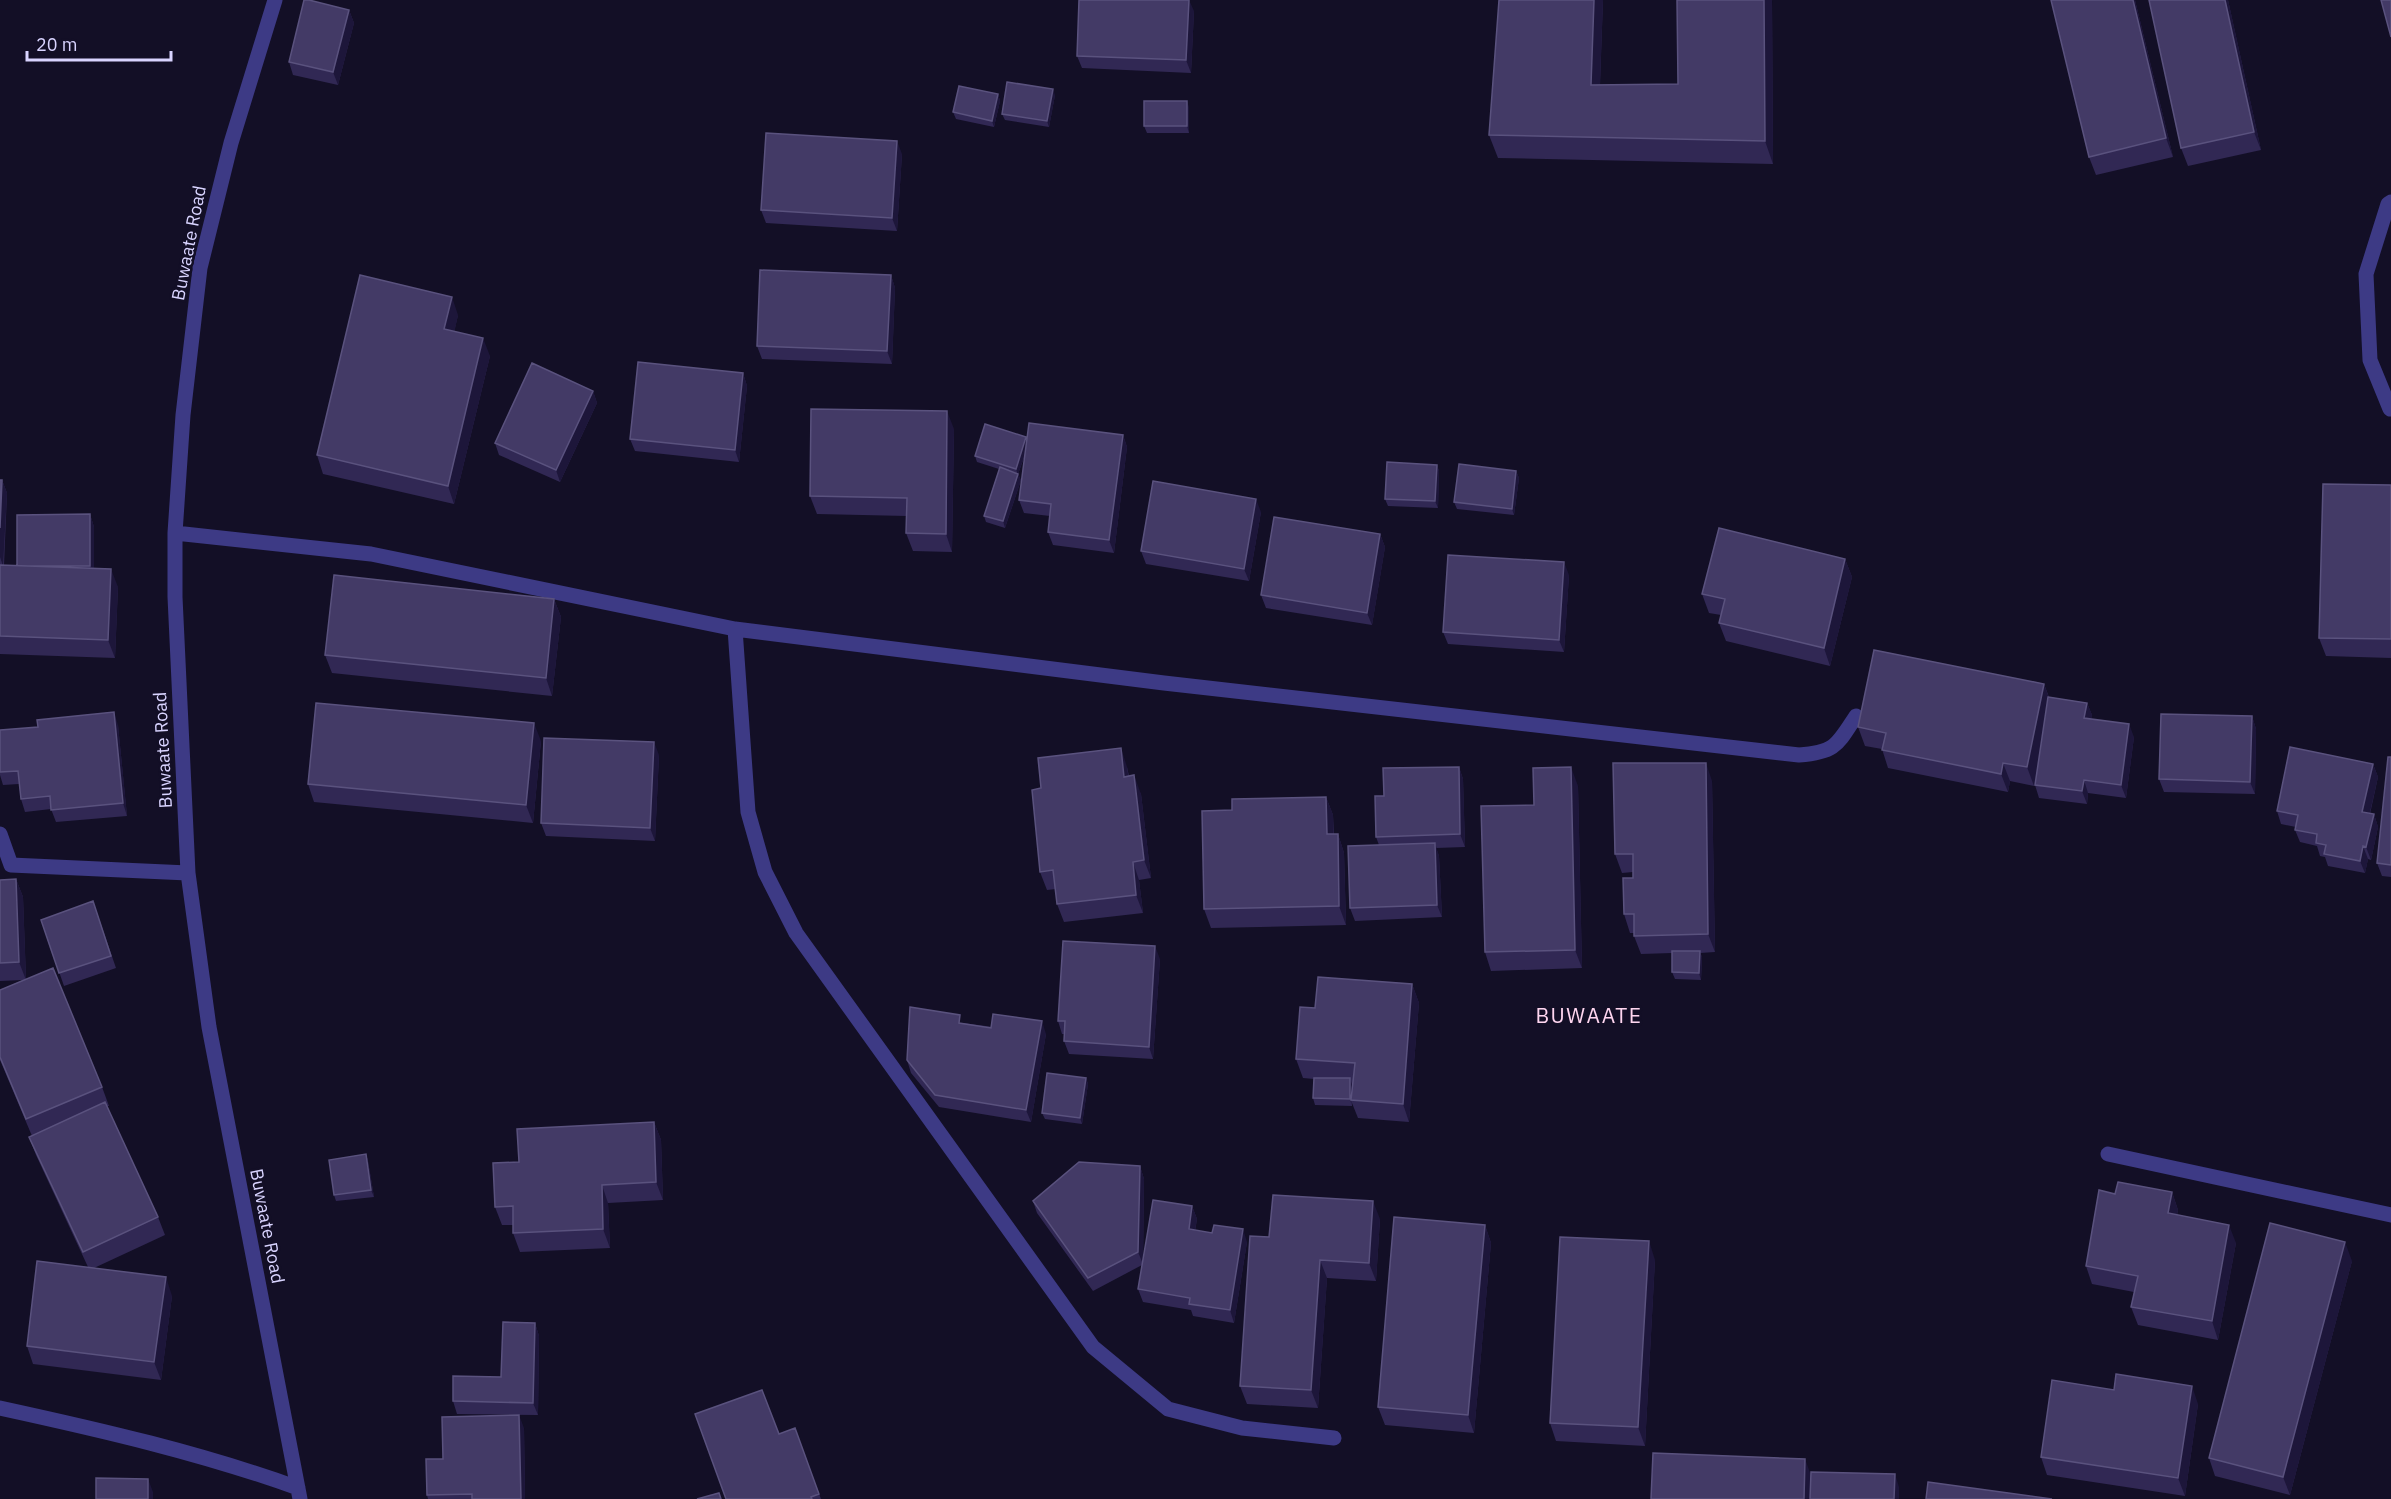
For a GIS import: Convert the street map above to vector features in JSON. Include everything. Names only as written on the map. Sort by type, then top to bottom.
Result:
[{"type":"street","name":"Buwaate Road","points":[[275,0],[231,143],[200,268],[183,415],[175,534],[188,873],[209,1028],[298,1493]]},
{"type":"street","points":[[2390,409],[2370,360],[2366,274],[2388,204],[2391,202]]},
{"type":"street","points":[[175,534],[371,554],[735,629],[1152,681],[1799,754],[1820,753],[1837,745],[1856,716]]},
{"type":"street","points":[[735,629],[748,812],[770,882],[796,933],[1093,1347],[1168,1409],[1242,1428],[1334,1438]]},
{"type":"street","points":[[0,834],[11,865],[188,873]]},
{"type":"street","points":[[2108,1154],[2391,1215]]},
{"type":"street","points":[[0,1408],[165,1446],[234,1465],[298,1493]]},
{"type":"building","points":[[304,0],[349,10],[333,72],[289,62]]},
{"type":"building","points":[[1079,0],[1189,0],[1186,60],[1077,56]]},
{"type":"building","points":[[1499,0],[1594,0],[1591,85],[1678,84],[1677,0],[1764,0],[1765,141],[1489,135]]},
{"type":"building","points":[[2051,0],[2133,0],[2166,138],[2089,157]]},
{"type":"building","points":[[2149,0],[2225,0],[2254,132],[2181,148]]},
{"type":"building","points":[[2381,0],[2391,0],[2391,37]]},
{"type":"building","points":[[1007,82],[1053,89],[1047,121],[1002,114]]},
{"type":"building","points":[[959,86],[998,94],[992,121],[953,112]]},
{"type":"building","points":[[1144,101],[1187,101],[1187,126],[1144,126]]},
{"type":"building","points":[[766,133],[897,141],[892,218],[761,210]]},
{"type":"building","points":[[760,270],[891,275],[887,351],[757,346]]},
{"type":"building","points":[[360,275],[452,297],[444,329],[483,338],[448,486],[317,455]]},
{"type":"building","points":[[638,362],[743,373],[735,450],[630,439]]},
{"type":"building","points":[[532,363],[593,391],[556,470],[495,443]]},
{"type":"building","points":[[811,409],[947,411],[946,534],[906,533],[907,498],[810,496]]},
{"type":"building","points":[[1029,423],[1123,435],[1109,540],[1048,532],[1051,504],[1019,500]]},
{"type":"building","points":[[985,424],[1026,437],[1016,469],[975,456]]},
{"type":"building","points":[[1387,462],[1437,465],[1435,501],[1385,499]]},
{"type":"building","points":[[1459,464],[1516,471],[1512,509],[1454,502]]},
{"type":"building","points":[[1000,467],[1018,474],[1003,521],[984,516]]},
{"type":"building","points":[[0,480],[2,480],[0,528]]},
{"type":"building","points":[[1153,481],[1256,499],[1244,569],[1141,551]]},
{"type":"building","points":[[2323,484],[2391,485],[2391,639],[2319,638]]},
{"type":"building","points":[[90,514],[90,566],[17,566],[17,515]]},
{"type":"building","points":[[1274,517],[1380,534],[1367,613],[1261,595]]},
{"type":"building","points":[[1719,528],[1845,559],[1824,648],[1719,623],[1725,599],[1702,594]]},
{"type":"building","points":[[1448,555],[1564,562],[1559,640],[1443,632]]},
{"type":"building","points":[[0,565],[111,569],[108,640],[0,636]]},
{"type":"building","points":[[334,575],[554,599],[546,678],[325,655]]},
{"type":"building","points":[[1874,650],[2044,684],[2027,767],[2003,763],[2001,774],[1882,750],[1886,733],[1858,727]]},
{"type":"building","points":[[2048,697],[2087,703],[2084,718],[2129,724],[2121,785],[2084,780],[2082,791],[2035,785]]},
{"type":"building","points":[[316,703],[534,723],[526,805],[308,784]]},
{"type":"building","points":[[114,712],[123,803],[51,810],[50,796],[21,799],[18,771],[0,772],[0,730],[38,727],[37,720]]},
{"type":"building","points":[[2161,714],[2252,716],[2250,782],[2159,779]]},
{"type":"building","points":[[544,738],[654,742],[650,828],[541,823]]},
{"type":"building","points":[[2290,747],[2373,764],[2362,812],[2374,814],[2360,861],[2324,854],[2326,845],[2316,843],[2317,834],[2295,830],[2298,815],[2277,811]]},
{"type":"building","points":[[1121,748],[1124,777],[1134,775],[1144,860],[1133,862],[1136,895],[1057,904],[1053,870],[1040,872],[1032,790],[1041,788],[1038,758]]},
{"type":"building","points":[[2388,757],[2391,757],[2391,865],[2377,863]]},
{"type":"building","points":[[1613,763],[1706,763],[1708,934],[1634,936],[1634,914],[1624,914],[1623,878],[1633,878],[1633,854],[1615,854]]},
{"type":"building","points":[[1459,767],[1460,834],[1376,837],[1375,796],[1384,796],[1383,768]]},
{"type":"building","points":[[1571,767],[1575,950],[1485,952],[1481,806],[1534,805],[1533,768]]},
{"type":"building","points":[[1326,797],[1327,834],[1338,834],[1339,906],[1204,909],[1202,811],[1232,810],[1232,799]]},
{"type":"building","points":[[1435,843],[1437,905],[1350,908],[1348,846]]},
{"type":"building","points":[[16,879],[19,962],[0,963],[0,880]]},
{"type":"building","points":[[93,901],[111,956],[59,973],[41,920]]},
{"type":"building","points":[[1063,941],[1155,946],[1149,1047],[1064,1041],[1065,1021],[1058,1021]]},
{"type":"building","points":[[1672,951],[1700,951],[1699,973],[1672,972]]},
{"type":"building","points":[[53,968],[102,1087],[26,1119],[0,1057],[0,990]]},
{"type":"building","points":[[1318,977],[1412,984],[1403,1104],[1351,1100],[1355,1063],[1296,1059],[1300,1007],[1315,1008]]},
{"type":"building","points":[[910,1007],[960,1015],[959,1023],[991,1028],[993,1014],[1042,1021],[1026,1110],[935,1095],[907,1060]]},
{"type":"building","points":[[1047,1073],[1086,1078],[1080,1118],[1042,1113]]},
{"type":"building","points":[[1314,1078],[1350,1078],[1350,1099],[1313,1098]]},
{"type":"building","points":[[105,1102],[158,1217],[83,1252],[29,1137]]},
{"type":"building","points":[[654,1122],[656,1182],[602,1185],[603,1229],[513,1233],[513,1206],[495,1207],[493,1163],[519,1162],[517,1129]]},
{"type":"building","points":[[366,1154],[371,1190],[334,1195],[329,1160]]},
{"type":"building","points":[[1079,1162],[1140,1166],[1138,1252],[1088,1278],[1033,1201]]},
{"type":"building","points":[[2118,1182],[2172,1192],[2168,1213],[2229,1225],[2212,1321],[2131,1307],[2138,1276],[2086,1266],[2099,1190],[2115,1194]]},
{"type":"building","points":[[1273,1195],[1373,1201],[1369,1263],[1320,1260],[1311,1390],[1240,1386],[1250,1236],[1269,1237]]},
{"type":"building","points":[[1153,1200],[1192,1206],[1189,1229],[1212,1233],[1214,1225],[1243,1229],[1230,1310],[1189,1304],[1190,1298],[1138,1289]]},
{"type":"building","points":[[1394,1217],[1485,1225],[1468,1415],[1378,1407]]},
{"type":"building","points":[[2270,1223],[2345,1242],[2283,1477],[2209,1458]]},
{"type":"building","points":[[1560,1237],[1649,1241],[1638,1427],[1550,1423]]},
{"type":"building","points":[[37,1261],[166,1277],[154,1362],[27,1346]]},
{"type":"building","points":[[503,1322],[535,1323],[533,1403],[453,1401],[453,1376],[501,1377]]},
{"type":"building","points":[[2116,1374],[2192,1386],[2178,1478],[2041,1457],[2052,1380],[2114,1390]]},
{"type":"building","points":[[762,1390],[779,1434],[795,1428],[819,1494],[811,1497],[812,1499],[726,1499],[695,1414]]},
{"type":"building","points":[[519,1415],[521,1499],[472,1499],[472,1494],[427,1495],[426,1459],[443,1459],[442,1417]]},
{"type":"building","points":[[1653,1453],[1805,1459],[1804,1499],[1651,1499]]},
{"type":"building","points":[[1811,1472],[1895,1474],[1894,1499],[1810,1499]]},
{"type":"building","points":[[96,1478],[148,1479],[148,1499],[96,1499]]},
{"type":"building","points":[[1928,1482],[2052,1499],[1926,1499]]},
{"type":"building","points":[[719,1493],[721,1499],[697,1499]]},
{"type":"district","name":"BUWAATE","points":[[1589,1016]]}]
